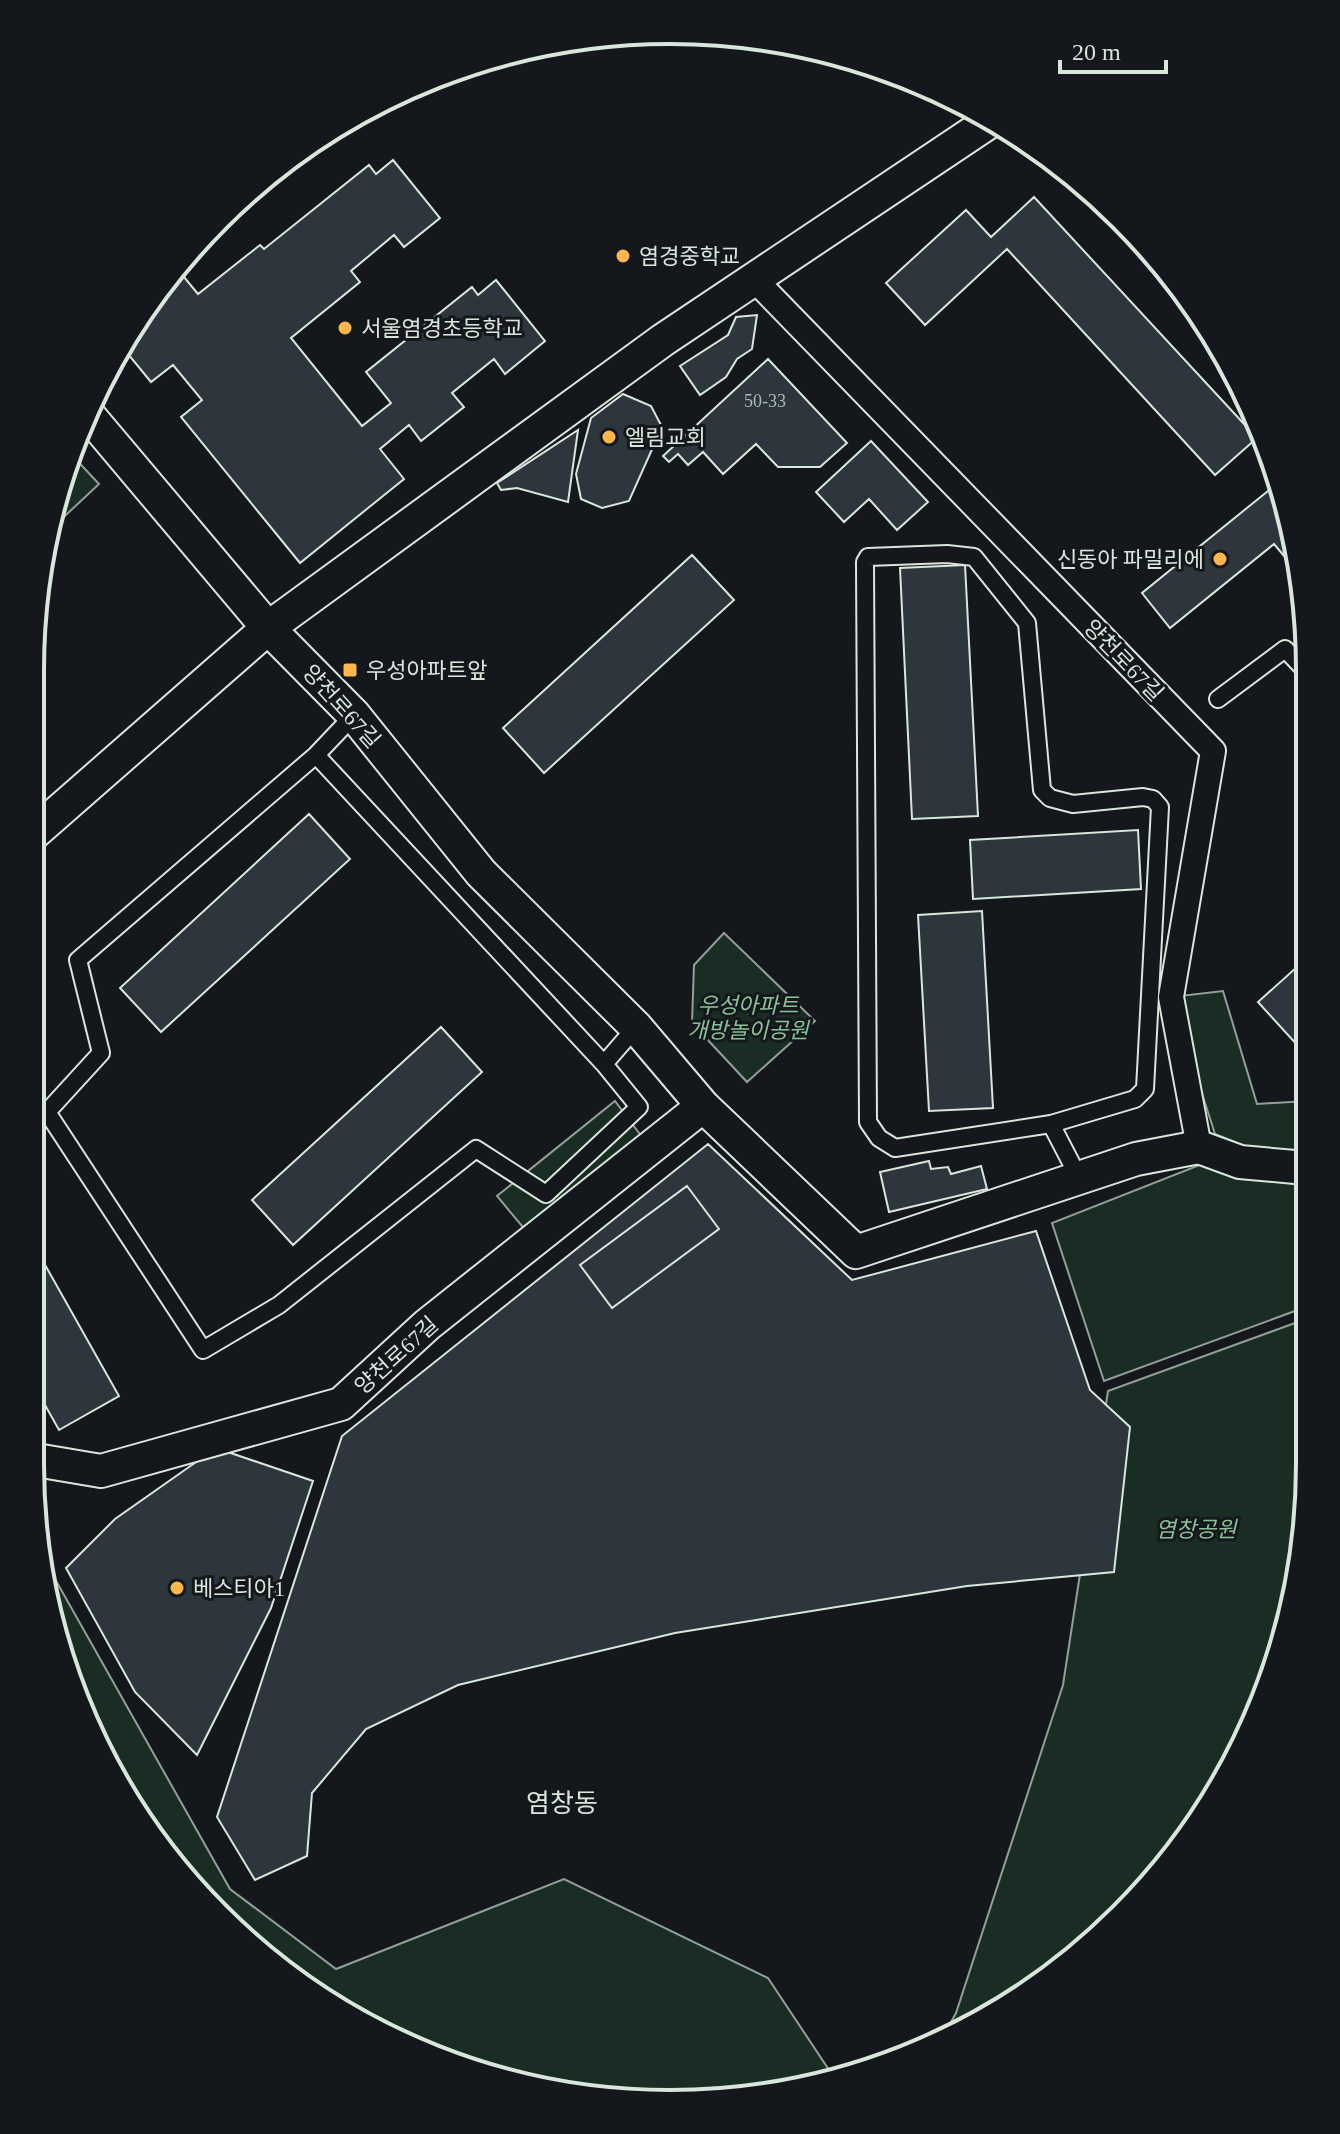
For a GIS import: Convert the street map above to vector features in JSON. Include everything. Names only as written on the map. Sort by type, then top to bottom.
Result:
[{"type":"street","points":[[44,824],[268,628],[663,340],[756,281],[981,127]]},
{"type":"street","name":"양천로67길","points":[[95,423],[268,628],[354,715],[481,873],[636,1027],[703,1106],[856,1252],[1136,1159],[1199,1147],[1171,997],[1213,751],[756,281]]},
{"type":"street","name":"양천로67길","points":[[44,1461],[101,1471],[341,1404],[427,1325],[703,1106]]},
{"type":"street","points":[[1199,1147],[1240,1162],[1296,1167]]},
{"type":"lane","points":[[947,554],[974,557],[1027,623],[1042,790],[1061,802],[1143,797],[1153,799],[1160,807],[1145,1089],[1135,1099],[1051,1124],[895,1148],[879,1138],[868,1122],[865,562],[868,557],[947,554]]},
{"type":"lane","points":[[1218,699],[1285,649],[1296,660]]},
{"type":"lane","points":[[316,755],[604,1064],[639,1107],[546,1194],[476,1149],[279,1305],[203,1350],[47,1112],[101,1053],[78,960],[316,755],[354,715]]},
{"type":"lane","points":[[604,1064],[636,1027]]},
{"type":"lane","points":[[1051,1124],[1079,1178]]},
{"type":"green space","points":[[79,463],[99,484],[63,518]]},
{"type":"green space","name":"우성아파트 개방놀이공원","points":[[724,933],[815,1021],[747,1082],[692,1023],[694,965]]},
{"type":"green space","points":[[1223,991],[1257,1104],[1296,1102],[1296,1158],[1273,1158],[1215,1134],[1171,997]]},
{"type":"green space","points":[[615,1101],[648,1145],[532,1238],[497,1196]]},
{"type":"green space","points":[[1202,1164],[1296,1177],[1296,1311],[1104,1381],[1052,1223]]},
{"type":"green space","name":"염창공원","points":[[1296,1323],[1295,1505],[1291,1546],[1275,1626],[1248,1704],[1212,1777],[1167,1845],[1141,1877],[1083,1935],[1051,1961],[983,2006],[950,2023],[1063,1685],[1108,1391]]},
{"type":"green space","points":[[55,1578],[230,1889],[336,1969],[564,1879],[768,1978],[829,2070],[752,2085],[711,2089],[629,2089],[588,2085],[508,2069],[469,2057],[430,2042],[357,2006],[289,1961],[257,1935],[199,1877],[173,1845],[128,1777],[92,1704],[65,1626]]},
{"type":"building","points":[[393,160],[440,218],[404,247],[394,235],[351,271],[360,282],[291,338],[362,426],[391,403],[366,372],[472,287],[478,295],[496,280],[545,341],[505,374],[494,359],[452,393],[464,407],[421,441],[409,425],[380,449],[404,479],[300,563],[181,417],[202,400],[173,365],[151,382],[129,355],[183,276],[198,294],[260,245],[264,249],[369,165],[376,174]]},
{"type":"building","points":[[1034,197],[1246,427],[1253,442],[1215,475],[1007,249],[925,325],[886,283],[966,210],[991,237]]},
{"type":"building","points":[[757,315],[752,349],[737,359],[726,377],[700,395],[680,366],[728,335],[736,317]]},
{"type":"building","points":[[768,359],[847,443],[820,467],[778,467],[756,444],[723,474],[703,452],[688,465],[678,454],[669,462],[663,456]]},
{"type":"building","points":[[623,394],[651,406],[662,427],[629,501],[602,508],[581,499],[576,474],[591,418]]},
{"type":"building","points":[[578,430],[568,502],[517,488],[501,490],[497,483]]},
{"type":"building","points":[[871,441],[928,502],[897,530],[869,499],[844,522],[816,492]]},
{"type":"building","name":"신동아 파밀리에","points":[[1269,490],[1286,558],[1274,544],[1170,628],[1142,593]]},
{"type":"building","points":[[692,555],[734,600],[544,773],[503,728]]},
{"type":"building","points":[[965,565],[978,816],[912,819],[900,568]]},
{"type":"building","points":[[309,814],[350,859],[161,1032],[120,988]]},
{"type":"building","points":[[1138,830],[1141,889],[973,899],[970,840]]},
{"type":"building","points":[[982,911],[993,1108],[929,1111],[918,915]]},
{"type":"building","points":[[1296,968],[1296,1044],[1258,1002]]},
{"type":"building","points":[[441,1027],[482,1072],[293,1245],[252,1200]]},
{"type":"building","points":[[708,1144],[852,1280],[1036,1231],[1090,1390],[1130,1427],[1114,1572],[967,1586],[675,1633],[458,1685],[366,1729],[312,1793],[307,1856],[255,1880],[217,1817],[342,1436]]},
{"type":"building","points":[[929,1161],[931,1169],[948,1167],[951,1174],[981,1166],[987,1189],[889,1212],[880,1172]]},
{"type":"building","points":[[687,1186],[719,1229],[612,1308],[580,1265]]},
{"type":"building","points":[[44,1263],[119,1396],[59,1430],[44,1403]]},
{"type":"building","name":"베스티아1","points":[[216,1448],[313,1481],[271,1608],[197,1755],[135,1692],[66,1568],[115,1519]]},
{"type":"place","name":"염경중학교","points":[[623,256]]},
{"type":"place","name":"서울염경초등학교","points":[[345,328]]},
{"type":"place","name":"엘림교회","points":[[609,437]]},
{"type":"place","name":"신동아 파밀리에","points":[[1220,559]]},
{"type":"place","name":"우성아파트앞","points":[[350,670]]},
{"type":"place","name":"베스티아1","points":[[177,1588]]},
{"type":"district","name":"염창동","points":[[562,1803]]}]
